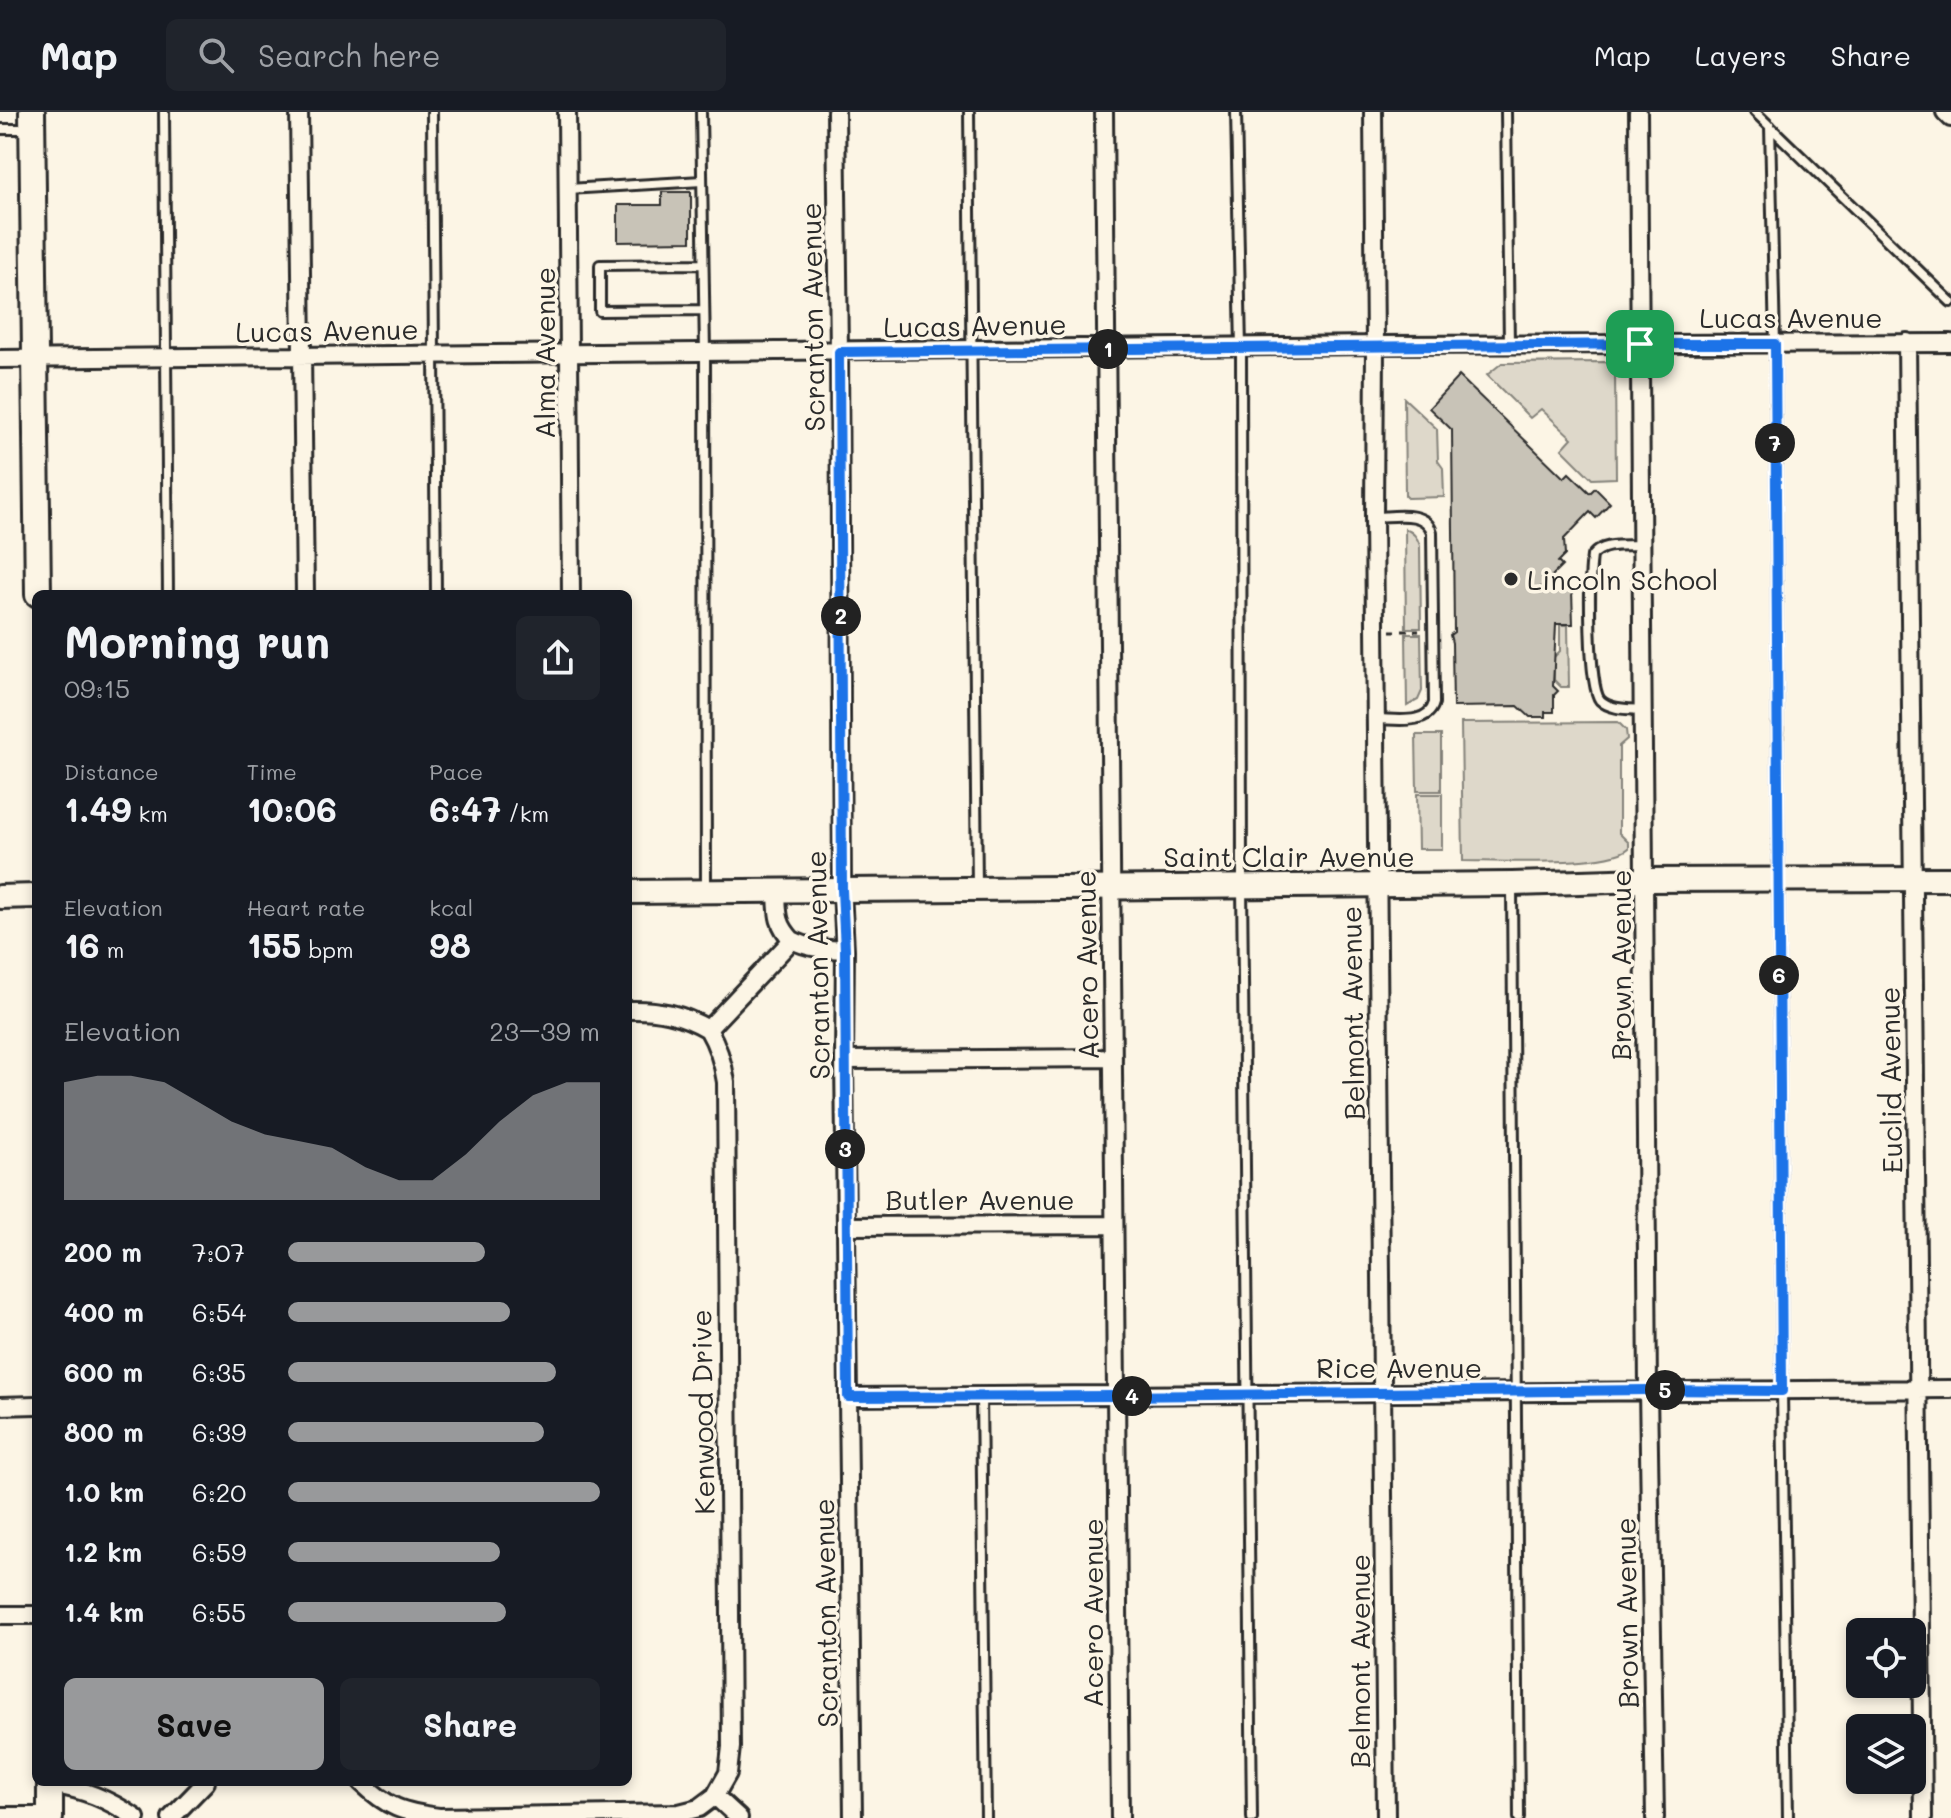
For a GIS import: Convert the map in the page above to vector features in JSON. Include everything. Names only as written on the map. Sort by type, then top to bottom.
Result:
[{"type":"main road","points":[[32,120],[38,590]]},
{"type":"main road","points":[[50,1786],[50,1817]]},
{"type":"street","points":[[299,112],[305,590]]},
{"type":"street","name":"Alma Avenue","points":[[567,112],[571,590]]},
{"type":"street","name":"Scranton Avenue","points":[[836,112],[853,1818]]},
{"type":"street","name":"Acero Avenue","points":[[1104,112],[1120,1818]]},
{"type":"street","name":"Belmont Avenue","points":[[1373,112],[1375,719],[1386,1818]]},
{"type":"street","name":"Brown Avenue","points":[[1638,112],[1648,1390],[1655,1818]]},
{"type":"street","points":[[1945,112],[1951,118]]},
{"type":"street","name":"Euclid Avenue","points":[[1907,342],[1923,1818]]},
{"type":"street","name":"Lucas Avenue","points":[[0,359],[1375,345],[1951,343]]},
{"type":"street","name":"Saint Clair Avenue","points":[[632,892],[1951,879]]},
{"type":"street","points":[[777,890],[778,919],[782,930],[792,940],[816,949],[845,950]]},
{"type":"street","points":[[0,897],[32,896]]},
{"type":"street","points":[[632,1010],[668,1012],[708,1029],[792,940]]},
{"type":"street","name":"Kenwood Drive","points":[[708,1029],[717,1045],[726,1082],[731,1747],[728,1773],[715,1796]]},
{"type":"street","points":[[844,1060],[1113,1058]]},
{"type":"street","name":"Butler Avenue","points":[[846,1226],[1114,1225]]},
{"type":"street","name":"Rice Avenue","points":[[848,1397],[1951,1389]]},
{"type":"street","points":[[0,1406],[32,1405]]},
{"type":"street","points":[[0,1615],[32,1615]]},
{"type":"street","points":[[66,1786],[76,1788],[116,1813],[136,1818]]},
{"type":"street","points":[[171,1818],[196,1786]]},
{"type":"street","points":[[366,1786],[384,1802],[407,1813],[439,1817],[679,1813],[699,1808],[715,1796],[739,1818]]},
{"type":"street","points":[[0,1816],[50,1817]]},
{"type":"lane","points":[[164,112],[168,590]]},
{"type":"lane","points":[[432,112],[436,590]]},
{"type":"lane","points":[[701,112],[705,353],[706,891]]},
{"type":"lane","points":[[969,112],[977,889]]},
{"type":"lane","points":[[1236,112],[1241,348],[1242,886],[1252,1818]]},
{"type":"lane","points":[[1506,112],[1509,345]]},
{"type":"lane","points":[[1755,112],[1951,302]]},
{"type":"lane","points":[[0,129],[32,120]]},
{"type":"lane","points":[[1770,126],[1775,344],[1788,1818]]},
{"type":"lane","points":[[568,189],[702,181]]},
{"type":"lane","points":[[703,264],[600,265],[600,311],[704,310]]},
{"type":"lane","points":[[1374,517],[1416,517],[1431,526],[1434,703],[1430,713],[1420,719],[1375,719]]},
{"type":"lane","points":[[1642,545],[1605,547],[1592,556],[1591,631],[1593,676],[1601,701],[1619,708],[1644,710]]},
{"type":"lane","points":[[1512,884],[1519,1818]]},
{"type":"lane","points":[[981,1395],[986,1818]]},
{"type":"path","points":[[1375,631],[1433,630]]},
{"type":"shaded area","points":[[1606,362],[1615,371],[1616,478],[1592,479],[1562,449],[1572,438],[1541,409],[1530,418],[1487,375],[1502,363]]},
{"type":"shaded area","points":[[1404,398],[1437,429],[1444,497],[1408,498],[1405,495]]},
{"type":"shaded area","points":[[1405,529],[1415,536],[1420,546],[1421,628],[1406,628]]},
{"type":"shaded area","points":[[1560,625],[1568,625],[1569,687],[1561,687],[1554,680],[1554,657],[1560,651]]},
{"type":"shaded area","points":[[1406,634],[1421,634],[1422,691],[1418,700],[1407,706]]},
{"type":"shaded area","points":[[1618,722],[1626,730],[1627,739],[1619,746],[1619,833],[1629,843],[1629,848],[1617,854],[1576,860],[1463,861],[1461,723]]},
{"type":"shaded area","points":[[1416,735],[1441,735],[1441,791],[1417,791]]},
{"type":"shaded area","points":[[1417,794],[1442,794],[1442,849],[1418,849]]},
{"type":"building","points":[[662,192],[691,192],[691,241],[618,242],[618,205],[662,205]]},
{"type":"building","points":[[1459,376],[1564,478],[1569,473],[1590,493],[1595,488],[1610,503],[1596,518],[1590,512],[1564,539],[1565,555],[1558,562],[1562,566],[1537,591],[1572,590],[1573,624],[1556,624],[1553,686],[1558,691],[1554,695],[1554,712],[1545,712],[1545,717],[1530,717],[1518,706],[1453,707],[1450,635],[1454,632],[1452,430],[1429,408]]},
{"type":"place","name":"Lincoln School","points":[[1511,579]]},
{"type":"route","points":[[1640,344],[1775,344],[1782,1391],[848,1397],[839,352],[1640,344]]}]
